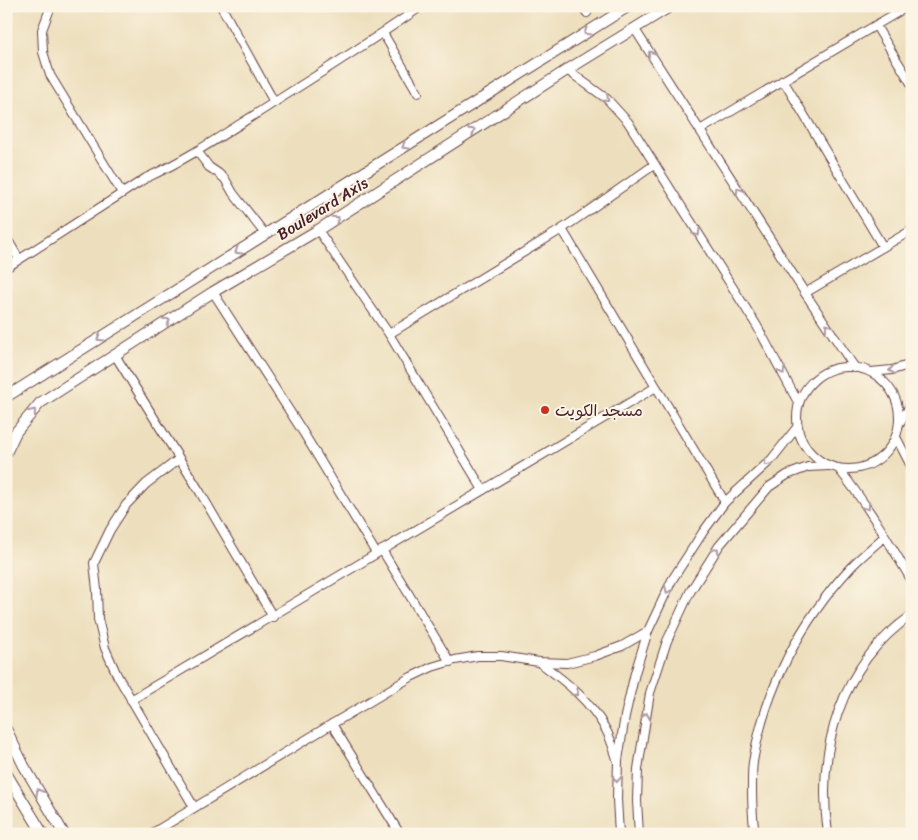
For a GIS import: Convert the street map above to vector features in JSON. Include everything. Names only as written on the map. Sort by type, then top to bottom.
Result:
[{"type":"street","points":[[51,6],[42,30],[43,52],[50,75],[122,193]]},
{"type":"street","points":[[221,6],[274,102]]},
{"type":"street","points":[[6,268],[146,178],[197,151],[383,33],[420,6]]},
{"type":"street","name":"Boulevard Axis","points":[[6,397],[629,6]]},
{"type":"street","name":"Boulevard Axis","points":[[6,452],[16,432],[40,403],[213,292],[318,230],[567,70],[671,6]]},
{"type":"street","points":[[700,130],[908,6]]},
{"type":"street","points":[[876,26],[912,85]]},
{"type":"street","points":[[634,28],[855,368]]},
{"type":"street","points":[[383,33],[418,93]]},
{"type":"street","points":[[567,70],[607,99],[628,122],[757,326],[799,404]]},
{"type":"street","points":[[783,80],[883,247]]},
{"type":"street","points":[[197,151],[209,167],[226,179],[233,193],[265,234]]},
{"type":"street","points":[[389,334],[562,229],[654,165]]},
{"type":"street","points":[[562,229],[725,502]]},
{"type":"street","points":[[318,230],[389,334],[483,490]]},
{"type":"street","points":[[805,293],[912,230]]},
{"type":"street","points":[[6,237],[19,260]]},
{"type":"street","points":[[213,292],[450,662]]},
{"type":"street","points":[[116,355],[273,617]]},
{"type":"street","points":[[829,466],[808,450],[801,438],[797,415],[799,404],[805,391],[814,380],[826,372],[840,368],[855,368],[871,372],[892,370],[912,364]]},
{"type":"street","points":[[639,834],[638,769],[650,693],[667,641],[690,592],[719,546],[769,487],[787,475],[808,467],[829,466],[852,469],[866,466],[878,459],[889,449],[896,436],[899,412],[896,400],[890,389],[871,372]]},
{"type":"street","points":[[131,700],[656,387]]},
{"type":"street","points":[[899,424],[912,403]]},
{"type":"street","points":[[619,834],[617,799],[618,760],[634,673],[648,631],[672,580],[703,532],[725,502],[771,460],[798,426]]},
{"type":"street","points":[[896,436],[912,468]]},
{"type":"street","points":[[179,459],[146,484],[126,505],[110,530],[94,564],[98,620],[105,648],[117,675],[194,807]]},
{"type":"street","points":[[838,468],[856,490],[912,581]]},
{"type":"street","points":[[755,834],[752,816],[752,764],[762,721],[777,679],[798,638],[823,601],[852,566],[885,536]]},
{"type":"street","points":[[828,834],[825,812],[826,774],[830,740],[839,707],[854,676],[874,648],[898,624],[912,615]]},
{"type":"street","points":[[151,834],[332,724],[432,667],[478,656],[501,656],[539,662],[567,662],[595,656],[622,646],[648,631]]},
{"type":"street","points":[[539,662],[565,682],[588,704],[606,730],[618,760]]},
{"type":"street","points":[[332,724],[398,833]]},
{"type":"street","points":[[6,729],[24,766],[64,834]]},
{"type":"street","points":[[6,773],[43,834]]},
{"type":"place","name":"مسجد الكويت","points":[[545,410]]}]
